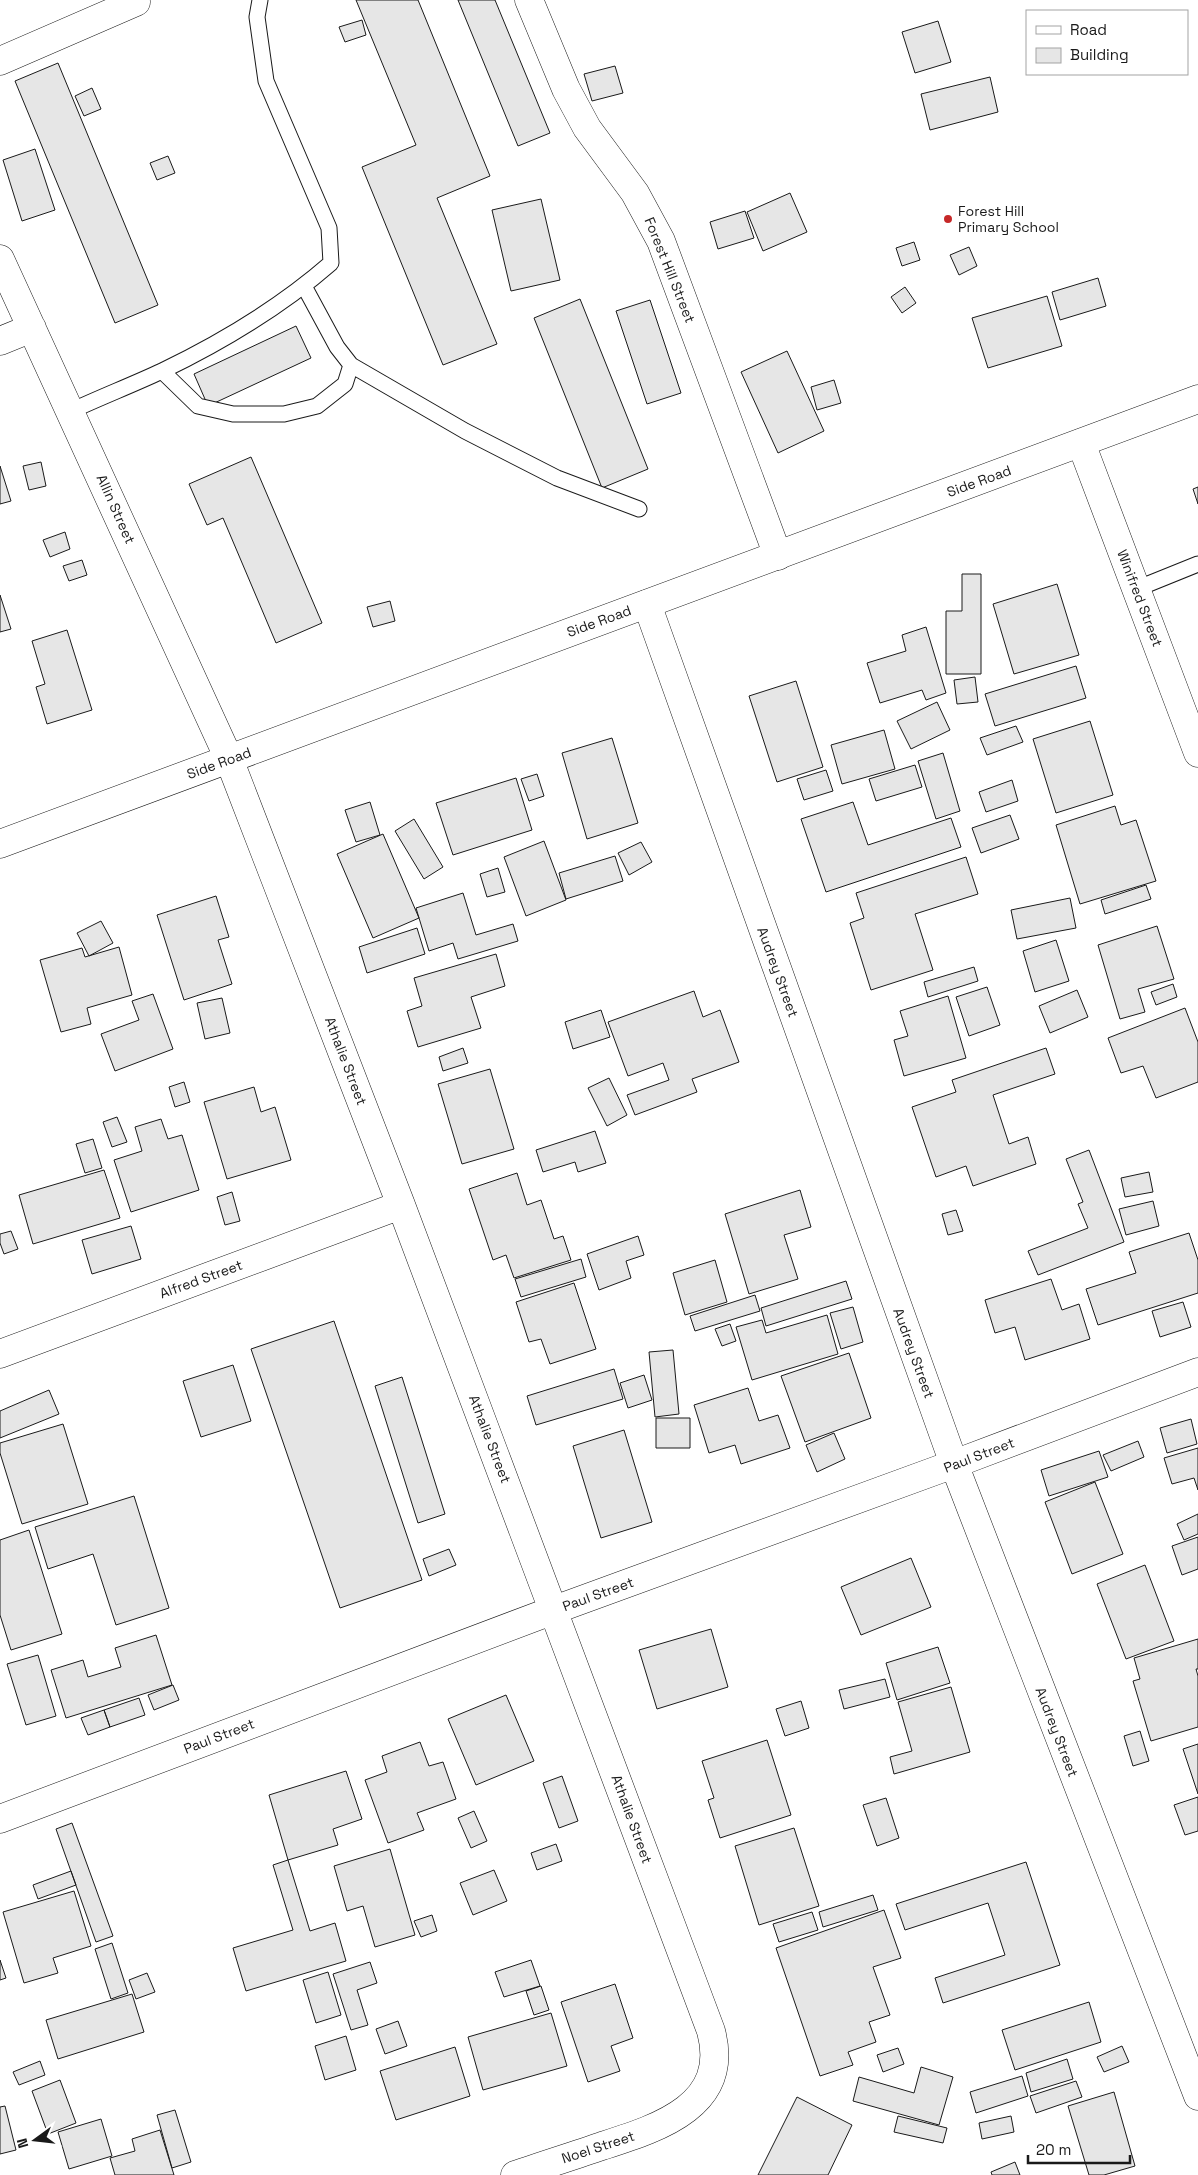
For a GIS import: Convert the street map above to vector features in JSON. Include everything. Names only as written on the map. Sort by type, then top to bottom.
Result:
[{"type":"street","name":"Forest Hill Street","points":[[529,0],[566,89],[587,128],[635,193],[661,241],[778,556]]},
{"type":"street","points":[[0,61],[136,2]]},
{"type":"street","name":"Allin Street","points":[[0,259],[230,759]]},
{"type":"street","points":[[0,341],[32,328]]},
{"type":"street","name":"Side Road","points":[[0,844],[1198,399]]},
{"type":"street","name":"Winifred Street","points":[[1081,443],[1198,754]]},
{"type":"street","name":"Audrey Street","points":[[647,604],[954,1464],[1198,2096]]},
{"type":"street","name":"Athalie Street","points":[[230,759],[554,1610],[714,2044],[715,2055],[710,2080],[698,2099],[680,2115]]},
{"type":"street","name":"Alfred Street","points":[[0,1354],[401,1205]]},
{"type":"street","name":"Paul Street","points":[[0,1819],[554,1610],[954,1464],[1198,1372]]},
{"type":"street","name":"Noel Street","points":[[515,2175],[653,2130],[680,2115]]},
{"type":"lane","points":[[71,411],[162,371],[260,316],[304,286],[331,262],[328,228],[266,81],[257,17],[260,0]]},
{"type":"lane","points":[[304,286],[337,347],[351,365],[465,431],[557,478],[639,509]]},
{"type":"lane","points":[[162,371],[198,406],[233,414],[284,414],[317,406],[345,384],[351,365]]},
{"type":"lane","points":[[1136,589],[1198,564]]},
{"type":"building","points":[[356,0],[418,0],[490,176],[437,198],[497,344],[443,365],[362,167],[416,145]]},
{"type":"building","points":[[458,0],[495,0],[550,133],[518,146]]},
{"type":"building","points":[[362,20],[366,35],[345,42],[339,27]]},
{"type":"building","points":[[938,21],[951,62],[915,73],[902,32]]},
{"type":"building","points":[[58,63],[158,305],[115,323],[15,81]]},
{"type":"building","points":[[615,66],[623,93],[592,101],[584,74]]},
{"type":"building","points":[[990,77],[998,112],[930,130],[921,94]]},
{"type":"building","points":[[92,88],[101,109],[84,116],[75,96]]},
{"type":"building","points":[[35,149],[55,210],[22,221],[3,160]]},
{"type":"building","points":[[168,156],[175,173],[157,180],[150,163]]},
{"type":"building","points":[[790,193],[807,232],[763,251],[747,212]]},
{"type":"building","points":[[541,199],[560,280],[511,291],[492,210]]},
{"type":"building","points":[[745,211],[754,238],[718,249],[710,222]]},
{"type":"building","points":[[914,242],[920,260],[902,266],[896,248]]},
{"type":"building","points":[[969,247],[977,266],[959,275],[950,255]]},
{"type":"building","points":[[1098,278],[1106,306],[1060,320],[1052,292]]},
{"type":"building","points":[[905,287],[916,303],[902,313],[891,297]]},
{"type":"building","points":[[1047,296],[1062,346],[988,368],[972,318]]},
{"type":"building","points":[[580,299],[648,469],[602,488],[534,318]]},
{"type":"building","points":[[650,300],[681,393],[647,404],[616,311]]},
{"type":"building","points":[[296,326],[311,358],[208,406],[194,374]]},
{"type":"building","points":[[787,351],[824,431],[778,453],[741,372]]},
{"type":"building","points":[[834,380],[841,403],[817,410],[811,387]]},
{"type":"building","points":[[251,457],[322,623],[276,643],[223,518],[207,525],[189,484]]},
{"type":"building","points":[[41,462],[46,486],[29,490],[23,466]]},
{"type":"building","points":[[0,466],[11,501],[0,504]]},
{"type":"building","points":[[1198,487],[1198,504],[1193,489]]},
{"type":"building","points":[[65,532],[70,549],[50,557],[43,540]]},
{"type":"building","points":[[82,560],[87,575],[69,581],[63,566]]},
{"type":"building","points":[[962,574],[981,574],[981,674],[946,674],[946,611],[962,611]]},
{"type":"building","points":[[1057,584],[1079,655],[1014,674],[993,604]]},
{"type":"building","points":[[0,595],[11,629],[0,632]]},
{"type":"building","points":[[390,601],[395,621],[373,627],[367,607]]},
{"type":"building","points":[[926,627],[946,693],[926,700],[922,690],[880,703],[867,663],[906,651],[902,635]]},
{"type":"building","points":[[67,630],[92,710],[47,724],[36,687],[45,684],[32,641]]},
{"type":"building","points":[[1076,666],[1086,698],[995,726],[985,694]]},
{"type":"building","points":[[975,677],[978,702],[957,704],[954,680]]},
{"type":"building","points":[[796,681],[823,767],[777,782],[749,696]]},
{"type":"building","points":[[937,702],[950,730],[911,749],[897,721]]},
{"type":"building","points":[[1090,721],[1113,795],[1056,813],[1033,739]]},
{"type":"building","points":[[1016,726],[1023,742],[987,755],[980,738]]},
{"type":"building","points":[[884,730],[895,769],[842,784],[831,745]]},
{"type":"building","points":[[612,738],[638,823],[587,839],[562,753]]},
{"type":"building","points":[[943,753],[960,811],[936,819],[918,761]]},
{"type":"building","points":[[915,765],[922,787],[876,801],[869,779]]},
{"type":"building","points":[[826,770],[833,791],[804,800],[797,779]]},
{"type":"building","points":[[537,774],[544,796],[529,801],[521,779]]},
{"type":"building","points":[[516,778],[532,830],[453,855],[436,803]]},
{"type":"building","points":[[1012,780],[1018,801],[986,812],[979,792]]},
{"type":"building","points":[[370,802],[380,835],[356,842],[345,810]]},
{"type":"building","points":[[853,802],[868,845],[951,818],[961,847],[826,892],[801,819]]},
{"type":"building","points":[[1115,806],[1121,825],[1136,820],[1156,881],[1080,904],[1056,825]]},
{"type":"building","points":[[1010,815],[1019,839],[981,853],[972,828]]},
{"type":"building","points":[[414,819],[443,867],[424,879],[395,831]]},
{"type":"building","points":[[383,834],[419,918],[373,938],[337,854]]},
{"type":"building","points":[[544,841],[566,900],[526,916],[504,857]]},
{"type":"building","points":[[641,842],[652,862],[629,875],[618,853]]},
{"type":"building","points":[[615,856],[623,881],[566,899],[559,873]]},
{"type":"building","points":[[966,857],[978,894],[915,914],[933,970],[871,990],[850,923],[864,918],[856,893]]},
{"type":"building","points":[[498,868],[505,892],[487,897],[480,874]]},
{"type":"building","points":[[1146,885],[1151,899],[1105,914],[1101,900]]},
{"type":"building","points":[[463,893],[476,935],[513,924],[518,941],[458,959],[453,943],[429,951],[416,908]]},
{"type":"building","points":[[216,896],[229,937],[218,940],[232,984],[184,1000],[157,915]]},
{"type":"building","points":[[1070,898],[1076,928],[1017,939],[1011,910]]},
{"type":"building","points":[[101,921],[113,943],[89,956],[77,933]]},
{"type":"building","points":[[1157,926],[1174,979],[1138,989],[1145,1012],[1120,1019],[1098,945]]},
{"type":"building","points":[[417,928],[425,954],[367,973],[359,947]]},
{"type":"building","points":[[1056,940],[1069,981],[1035,992],[1023,951]]},
{"type":"building","points":[[119,947],[132,995],[87,1008],[91,1024],[61,1032],[40,960],[82,948],[85,957]]},
{"type":"building","points":[[496,954],[505,986],[471,997],[481,1028],[418,1047],[407,1011],[422,1006],[414,978]]},
{"type":"building","points":[[974,967],[978,981],[928,997],[924,982]]},
{"type":"building","points":[[1173,984],[1177,997],[1156,1005],[1151,992]]},
{"type":"building","points":[[987,987],[1000,1025],[969,1036],[956,997]]},
{"type":"building","points":[[1077,990],[1088,1017],[1050,1033],[1039,1006]]},
{"type":"building","points":[[694,991],[703,1017],[720,1010],[739,1062],[692,1079],[697,1092],[635,1115],[627,1095],[669,1080],[663,1063],[628,1076],[608,1022]]},
{"type":"building","points":[[153,994],[173,1049],[115,1071],[101,1034],[139,1020],[132,1001]]},
{"type":"building","points":[[948,996],[966,1058],[904,1076],[894,1040],[908,1036],[900,1011]]},
{"type":"building","points":[[222,998],[230,1033],[205,1039],[197,1003]]},
{"type":"building","points":[[1185,1008],[1198,1042],[1198,1082],[1156,1098],[1143,1066],[1121,1073],[1108,1038]]},
{"type":"building","points":[[601,1010],[610,1037],[573,1049],[565,1022]]},
{"type":"building","points":[[463,1048],[468,1063],[443,1071],[439,1057]]},
{"type":"building","points":[[1046,1048],[1055,1074],[993,1095],[1009,1144],[1028,1137],[1036,1164],[973,1186],[966,1166],[936,1177],[912,1107],[956,1092],[952,1080]]},
{"type":"building","points":[[490,1069],[514,1149],[462,1164],[438,1084]]},
{"type":"building","points":[[609,1078],[627,1115],[607,1126],[588,1088]]},
{"type":"building","points":[[184,1082],[190,1102],[175,1107],[169,1087]]},
{"type":"building","points":[[254,1087],[261,1112],[275,1107],[291,1160],[227,1179],[204,1102]]},
{"type":"building","points":[[117,1117],[127,1142],[112,1147],[103,1122]]},
{"type":"building","points":[[161,1119],[168,1139],[182,1135],[199,1190],[131,1212],[114,1160],[142,1151],[135,1127]]},
{"type":"building","points":[[595,1131],[606,1163],[578,1172],[575,1162],[543,1172],[536,1150]]},
{"type":"building","points":[[93,1139],[102,1168],[85,1173],[76,1144]]},
{"type":"building","points":[[1089,1150],[1124,1242],[1038,1275],[1028,1251],[1088,1228],[1078,1204],[1083,1202],[1066,1159]]},
{"type":"building","points":[[104,1170],[120,1218],[33,1244],[19,1195]]},
{"type":"building","points":[[1149,1172],[1153,1192],[1125,1197],[1121,1178]]},
{"type":"building","points":[[517,1173],[527,1205],[541,1200],[554,1239],[563,1236],[571,1260],[514,1278],[506,1255],[493,1260],[469,1189]]},
{"type":"building","points":[[800,1190],[811,1227],[784,1235],[798,1279],[749,1294],[725,1214]]},
{"type":"building","points":[[232,1192],[240,1221],[225,1225],[217,1197]]},
{"type":"building","points":[[1153,1201],[1159,1226],[1126,1235],[1119,1209]]},
{"type":"building","points":[[956,1210],[963,1231],[948,1235],[942,1214]]},
{"type":"building","points":[[131,1226],[141,1259],[92,1274],[82,1240]]},
{"type":"building","points":[[11,1231],[18,1249],[4,1254],[0,1243],[0,1234]]},
{"type":"building","points":[[1189,1233],[1198,1260],[1198,1293],[1098,1325],[1086,1289],[1136,1273],[1129,1252]]},
{"type":"building","points":[[638,1236],[644,1255],[626,1261],[631,1278],[599,1290],[587,1254]]},
{"type":"building","points":[[581,1259],[586,1277],[521,1297],[515,1279]]},
{"type":"building","points":[[715,1260],[727,1302],[685,1315],[673,1273]]},
{"type":"building","points":[[1051,1279],[1062,1310],[1079,1304],[1090,1339],[1025,1360],[1015,1327],[995,1333],[985,1300]]},
{"type":"building","points":[[846,1281],[852,1299],[766,1326],[761,1308]]},
{"type":"building","points":[[574,1283],[596,1349],[550,1364],[541,1339],[529,1342],[516,1302]]},
{"type":"building","points":[[755,1295],[760,1311],[695,1331],[690,1316]]},
{"type":"building","points":[[1183,1302],[1191,1327],[1160,1337],[1152,1311]]},
{"type":"building","points":[[853,1307],[863,1342],[841,1349],[830,1313]]},
{"type":"building","points":[[827,1315],[838,1354],[752,1380],[736,1327],[762,1320],[766,1333]]},
{"type":"building","points":[[334,1321],[422,1580],[340,1608],[251,1349]]},
{"type":"building","points":[[730,1324],[736,1341],[722,1346],[715,1329]]},
{"type":"building","points":[[673,1350],[679,1414],[655,1417],[649,1352]]},
{"type":"building","points":[[849,1353],[871,1418],[805,1442],[781,1376]]},
{"type":"building","points":[[233,1365],[251,1421],[201,1437],[183,1381]]},
{"type":"building","points":[[614,1369],[623,1399],[536,1425],[527,1396]]},
{"type":"building","points":[[644,1375],[652,1400],[628,1408],[620,1383]]},
{"type":"building","points":[[402,1377],[445,1514],[418,1523],[375,1386]]},
{"type":"building","points":[[748,1388],[759,1421],[778,1415],[790,1448],[741,1464],[735,1445],[709,1453],[694,1405]]},
{"type":"building","points":[[49,1390],[59,1414],[0,1438],[0,1411]]},
{"type":"building","points":[[656,1418],[690,1418],[690,1448],[656,1448]]},
{"type":"building","points":[[1191,1419],[1197,1444],[1167,1453],[1160,1428]]},
{"type":"building","points":[[63,1424],[88,1504],[22,1524],[0,1453],[0,1443]]},
{"type":"building","points":[[624,1430],[652,1522],[601,1538],[573,1446]]},
{"type":"building","points":[[834,1433],[845,1459],[817,1472],[806,1445]]},
{"type":"building","points":[[1138,1441],[1144,1457],[1111,1471],[1103,1455]]},
{"type":"building","points":[[1198,1448],[1198,1490],[1194,1478],[1172,1484],[1164,1458]]},
{"type":"building","points":[[1099,1451],[1108,1477],[1049,1496],[1041,1470]]},
{"type":"building","points":[[1095,1482],[1123,1554],[1072,1574],[1045,1502]]},
{"type":"building","points":[[134,1496],[169,1608],[116,1625],[93,1554],[48,1569],[35,1527]]},
{"type":"building","points":[[1198,1514],[1198,1534],[1184,1540],[1177,1524]]},
{"type":"building","points":[[29,1530],[62,1634],[11,1650],[0,1615],[0,1540]]},
{"type":"building","points":[[1198,1537],[1198,1569],[1182,1575],[1172,1546]]},
{"type":"building","points":[[449,1549],[456,1565],[429,1576],[423,1559]]},
{"type":"building","points":[[911,1558],[931,1607],[861,1635],[841,1587]]},
{"type":"building","points":[[1145,1565],[1174,1641],[1126,1659],[1097,1584]]},
{"type":"building","points":[[711,1629],[728,1687],[657,1709],[639,1650]]},
{"type":"building","points":[[156,1635],[172,1685],[66,1718],[51,1670],[83,1660],[88,1677],[121,1667],[115,1648]]},
{"type":"building","points":[[1198,1639],[1198,1669],[1196,1669],[1198,1676],[1198,1727],[1151,1741],[1133,1681],[1140,1679],[1134,1658]]},
{"type":"building","points":[[938,1647],[950,1683],[897,1700],[886,1663]]},
{"type":"building","points":[[38,1655],[56,1716],[26,1725],[7,1664]]},
{"type":"building","points":[[885,1679],[890,1697],[844,1709],[839,1690]]},
{"type":"building","points":[[173,1685],[179,1700],[154,1710],[148,1695]]},
{"type":"building","points":[[951,1687],[970,1752],[894,1774],[890,1757],[912,1751],[898,1702]]},
{"type":"building","points":[[506,1695],[534,1761],[476,1785],[448,1719]]},
{"type":"building","points":[[139,1698],[145,1715],[110,1727],[104,1710]]},
{"type":"building","points":[[801,1701],[809,1728],[785,1736],[776,1709]]},
{"type":"building","points":[[104,1710],[110,1727],[88,1735],[81,1718]]},
{"type":"building","points":[[1140,1731],[1149,1761],[1133,1766],[1124,1736]]},
{"type":"building","points":[[767,1740],[791,1815],[720,1838],[708,1800],[714,1798],[702,1761]]},
{"type":"building","points":[[420,1742],[429,1766],[443,1762],[456,1799],[417,1813],[424,1830],[388,1843],[365,1780],[387,1772],[382,1756]]},
{"type":"building","points":[[1198,1744],[1198,1794],[1183,1749]]},
{"type":"building","points":[[346,1771],[362,1819],[333,1829],[338,1845],[288,1860],[269,1795]]},
{"type":"building","points":[[562,1776],[578,1821],[559,1828],[543,1783]]},
{"type":"building","points":[[1198,1797],[1198,1831],[1185,1835],[1174,1805]]},
{"type":"building","points":[[886,1798],[899,1838],[877,1846],[863,1805]]},
{"type":"building","points":[[474,1811],[487,1841],[471,1848],[458,1818]]},
{"type":"building","points":[[72,1823],[113,1936],[96,1942],[56,1829]]},
{"type":"building","points":[[794,1828],[819,1906],[759,1925],[735,1846]]},
{"type":"building","points":[[556,1844],[562,1861],[537,1870],[531,1853]]},
{"type":"building","points":[[390,1849],[415,1935],[375,1947],[363,1906],[347,1911],[334,1866]]},
{"type":"building","points":[[288,1860],[310,1931],[335,1923],[346,1961],[246,1991],[233,1948],[293,1930],[273,1865]]},
{"type":"building","points":[[1026,1862],[1060,1965],[943,2003],[935,1978],[1005,1955],[988,1903],[905,1930],[896,1904]]},
{"type":"building","points":[[494,1870],[507,1901],[473,1915],[460,1883]]},
{"type":"building","points":[[71,1871],[76,1885],[38,1899],[33,1885]]},
{"type":"building","points":[[74,1891],[91,1946],[53,1958],[58,1973],[24,1983],[3,1912]]},
{"type":"building","points":[[873,1895],[878,1910],[823,1927],[819,1912]]},
{"type":"building","points":[[884,1910],[901,1958],[873,1967],[890,2015],[869,2022],[876,2042],[848,2052],[853,2065],[820,2076],[776,1948]]},
{"type":"building","points":[[812,1912],[818,1930],[779,1942],[773,1924]]},
{"type":"building","points":[[432,1915],[437,1931],[421,1937],[414,1921]]},
{"type":"building","points":[[112,1943],[128,1993],[111,1999],[95,1949]]},
{"type":"building","points":[[0,1960],[6,1978],[0,1980]]},
{"type":"building","points":[[531,1960],[540,1986],[504,1997],[495,1972]]},
{"type":"building","points":[[370,1962],[377,1983],[357,1990],[368,2025],[351,2030],[333,1974]]},
{"type":"building","points":[[328,1972],[341,2015],[316,2023],[303,1980]]},
{"type":"building","points":[[147,1973],[155,1992],[136,1999],[129,1980]]},
{"type":"building","points":[[615,1984],[633,2038],[611,2046],[620,2071],[588,2082],[561,2002]]},
{"type":"building","points":[[541,1986],[549,2010],[534,2015],[526,1991]]},
{"type":"building","points":[[132,1994],[144,2032],[58,2059],[46,2020]]},
{"type":"building","points":[[1089,2002],[1101,2042],[1015,2070],[1002,2030]]},
{"type":"building","points":[[551,2013],[567,2066],[483,2090],[468,2037]]},
{"type":"building","points":[[398,2021],[407,2046],[385,2054],[376,2029]]},
{"type":"building","points":[[346,2036],[356,2070],[325,2080],[315,2046]]},
{"type":"building","points":[[1122,2046],[1129,2062],[1104,2072],[1097,2057]]},
{"type":"building","points":[[455,2047],[470,2096],[396,2120],[380,2071]]},
{"type":"building","points":[[898,2048],[904,2064],[883,2072],[877,2055]]},
{"type":"building","points":[[1067,2059],[1073,2079],[1031,2092],[1026,2073]]},
{"type":"building","points":[[40,2061],[45,2075],[19,2085],[13,2072]]},
{"type":"building","points":[[921,2067],[953,2077],[939,2125],[853,2101],[859,2077],[914,2093]]},
{"type":"building","points":[[1022,2076],[1028,2096],[976,2113],[970,2092]]},
{"type":"building","points":[[60,2080],[76,2123],[48,2134],[32,2091]]},
{"type":"building","points":[[1076,2081],[1082,2097],[1036,2113],[1030,2096]]},
{"type":"building","points":[[1114,2092],[1135,2166],[1104,2175],[1089,2175],[1068,2106]]},
{"type":"building","points":[[797,2097],[852,2125],[828,2175],[758,2175]]},
{"type":"building","points":[[5,2106],[16,2150],[0,2154],[0,2107]]},
{"type":"building","points":[[175,2110],[191,2162],[172,2168],[157,2115]]},
{"type":"building","points":[[898,2116],[947,2128],[943,2143],[894,2132]]},
{"type":"building","points":[[1011,2116],[1014,2132],[982,2139],[979,2123]]},
{"type":"building","points":[[101,2119],[112,2156],[69,2169],[58,2132]]},
{"type":"building","points":[[160,2130],[174,2175],[115,2175],[110,2158],[135,2151],[132,2139]]},
{"type":"building","points":[[1015,2162],[1020,2175],[992,2175],[991,2172]]},
{"type":"place","name":"Forest Hill Primary School","points":[[948,219]]}]
